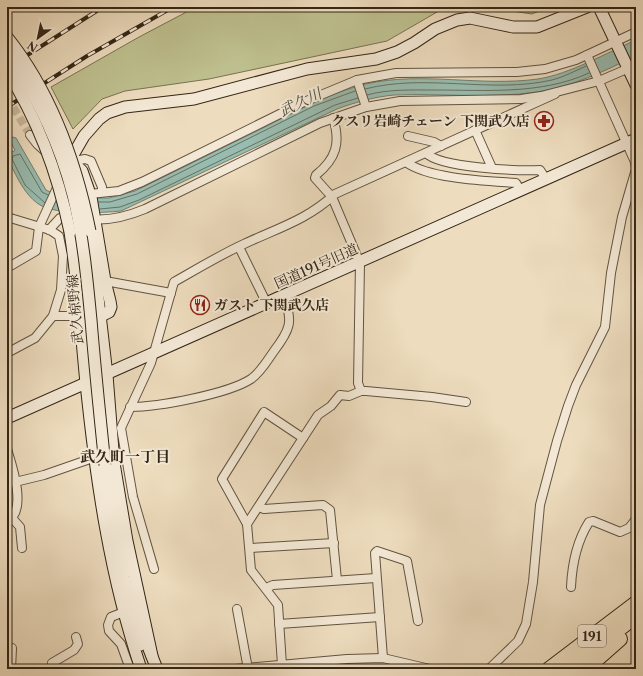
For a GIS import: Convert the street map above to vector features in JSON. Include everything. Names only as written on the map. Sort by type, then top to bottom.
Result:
[{"type":"highway","name":"191","points":[[558,667],[636,603]]},
{"type":"highway","name":"191","points":[[558,667],[636,616]]},
{"type":"highway","points":[[586,669],[636,624]]},
{"type":"highway","points":[[539,669],[558,667]]},
{"type":"main road","points":[[101,316],[109,312],[111,307],[105,281],[96,218],[91,195],[82,171],[69,162],[77,146],[91,127],[107,113],[125,107],[194,99],[307,69],[376,59],[397,52],[436,29],[457,20],[470,18],[513,27],[537,27],[587,7]]},
{"type":"main road","points":[[599,7],[616,42],[630,66],[636,85]]},
{"type":"main road","points":[[7,37],[34,78],[55,118],[74,166],[90,230],[107,375],[116,428],[114,463],[127,541],[152,656]]},
{"type":"main road","name":"武久椋野線","points":[[7,53],[32,93],[44,116],[56,144],[73,194],[86,267],[105,465],[124,577],[147,669]]},
{"type":"main road","points":[[7,71],[29,109],[46,145],[58,180],[70,232],[91,429],[102,508],[124,612],[142,669]]},
{"type":"main road","name":"国道191号旧道","points":[[7,418],[360,263],[631,141]]},
{"type":"main road","points":[[91,429],[116,428]]},
{"type":"main road","name":"武久椋野線","points":[[124,577],[143,636],[157,669]]},
{"type":"street","points":[[91,195],[102,192],[107,193],[119,191],[142,182],[304,102],[357,80],[403,73],[530,71],[555,66],[588,56],[636,32]]},
{"type":"street","points":[[489,669],[518,641],[526,624],[533,582],[537,523],[551,462],[576,385],[598,342],[606,322],[611,273],[622,217],[636,169],[631,141],[588,56]]},
{"type":"street","points":[[154,569],[133,497],[116,428],[130,407],[154,353],[174,282],[239,246],[303,219],[332,197],[555,94],[599,80],[630,66]]},
{"type":"street","points":[[357,80],[366,107]]},
{"type":"street","points":[[49,230],[57,220],[64,217],[127,217],[145,210],[333,118],[366,107],[400,101],[521,99],[555,94]]},
{"type":"street","points":[[333,118],[337,130],[334,154],[330,163],[316,175],[315,178],[332,197],[360,263],[358,383],[361,391]]},
{"type":"street","points":[[475,130],[492,168]]},
{"type":"street","points":[[30,135],[43,151],[69,162],[85,159],[91,161],[102,187],[102,192]]},
{"type":"street","points":[[408,136],[434,142],[441,146]]},
{"type":"street","points":[[426,153],[430,157],[441,161],[492,168],[540,170],[546,179]]},
{"type":"street","points":[[7,268],[36,251],[38,227],[69,162]]},
{"type":"street","points":[[406,162],[419,169],[444,175],[516,183],[521,191]]},
{"type":"street","points":[[7,217],[49,230],[59,236],[63,256],[61,290],[53,316],[35,338],[7,353]]},
{"type":"street","points":[[239,246],[267,304]]},
{"type":"street","points":[[105,281],[171,293]]},
{"type":"street","points":[[130,407],[204,395],[250,380],[260,371],[288,332],[287,305],[283,296]]},
{"type":"street","points":[[53,316],[80,316]]},
{"type":"street","points":[[82,336],[94,321],[101,316]]},
{"type":"street","points":[[247,524],[318,415],[331,406],[340,395],[349,396],[361,391],[432,397],[466,402]]},
{"type":"street","points":[[282,665],[278,605],[252,570],[251,548],[247,524],[222,479],[264,412],[303,438]]},
{"type":"street","points":[[7,449],[15,482],[18,504],[10,517],[20,527],[22,548]]},
{"type":"street","points":[[15,482],[48,474],[90,459]]},
{"type":"street","points":[[259,507],[264,509],[323,505],[330,510],[337,580]]},
{"type":"street","points":[[571,587],[572,566],[584,530],[589,522],[593,521],[620,532],[629,528],[636,519]]},
{"type":"street","points":[[251,548],[334,543]]},
{"type":"street","points":[[383,658],[376,578],[375,553],[377,551],[407,562],[418,621]]},
{"type":"street","points":[[266,588],[273,585],[376,578]]},
{"type":"street","points":[[237,609],[248,668]]},
{"type":"street","points":[[124,612],[111,617],[108,625],[110,631],[121,644],[130,669]]},
{"type":"street","points":[[279,624],[380,617]]},
{"type":"street","points":[[52,663],[74,650],[78,644],[76,637]]},
{"type":"street","points":[[11,669],[12,648]]},
{"type":"street","points":[[234,669],[383,658],[430,669]]},
{"type":"green space","points":[[196,7],[453,7],[444,8],[387,41],[209,79],[125,91],[102,99],[73,129],[51,87],[139,37]]},
{"type":"green space","points":[[484,7],[549,7],[532,14]]},
{"type":"water","points":[[636,40],[636,56],[588,78],[550,90],[501,95],[394,95],[372,98],[344,106],[121,211],[92,213],[68,212],[40,205],[21,185],[11,165],[8,154],[7,145],[13,152],[15,150],[9,139],[12,137],[16,138],[46,190],[55,194],[73,198],[109,198],[135,191],[300,109],[326,97],[352,88],[387,80],[430,79],[517,81],[538,79],[563,73]]},
{"type":"tunnel","points":[[7,97],[30,135]]},
{"type":"railway","points":[[7,68],[103,7]]},
{"type":"railway","points":[[7,107],[87,56],[173,7]]},
{"type":"place","name":"クスリ岩崎チェーン 下関武久店","points":[[544,121]]},
{"type":"place","name":"ガスト 下関武久店","points":[[200,305]]},
{"type":"district","name":"武久町一丁目","points":[[125,456]]},
{"type":"water label","name":"武久川","points":[[300,102]]}]
